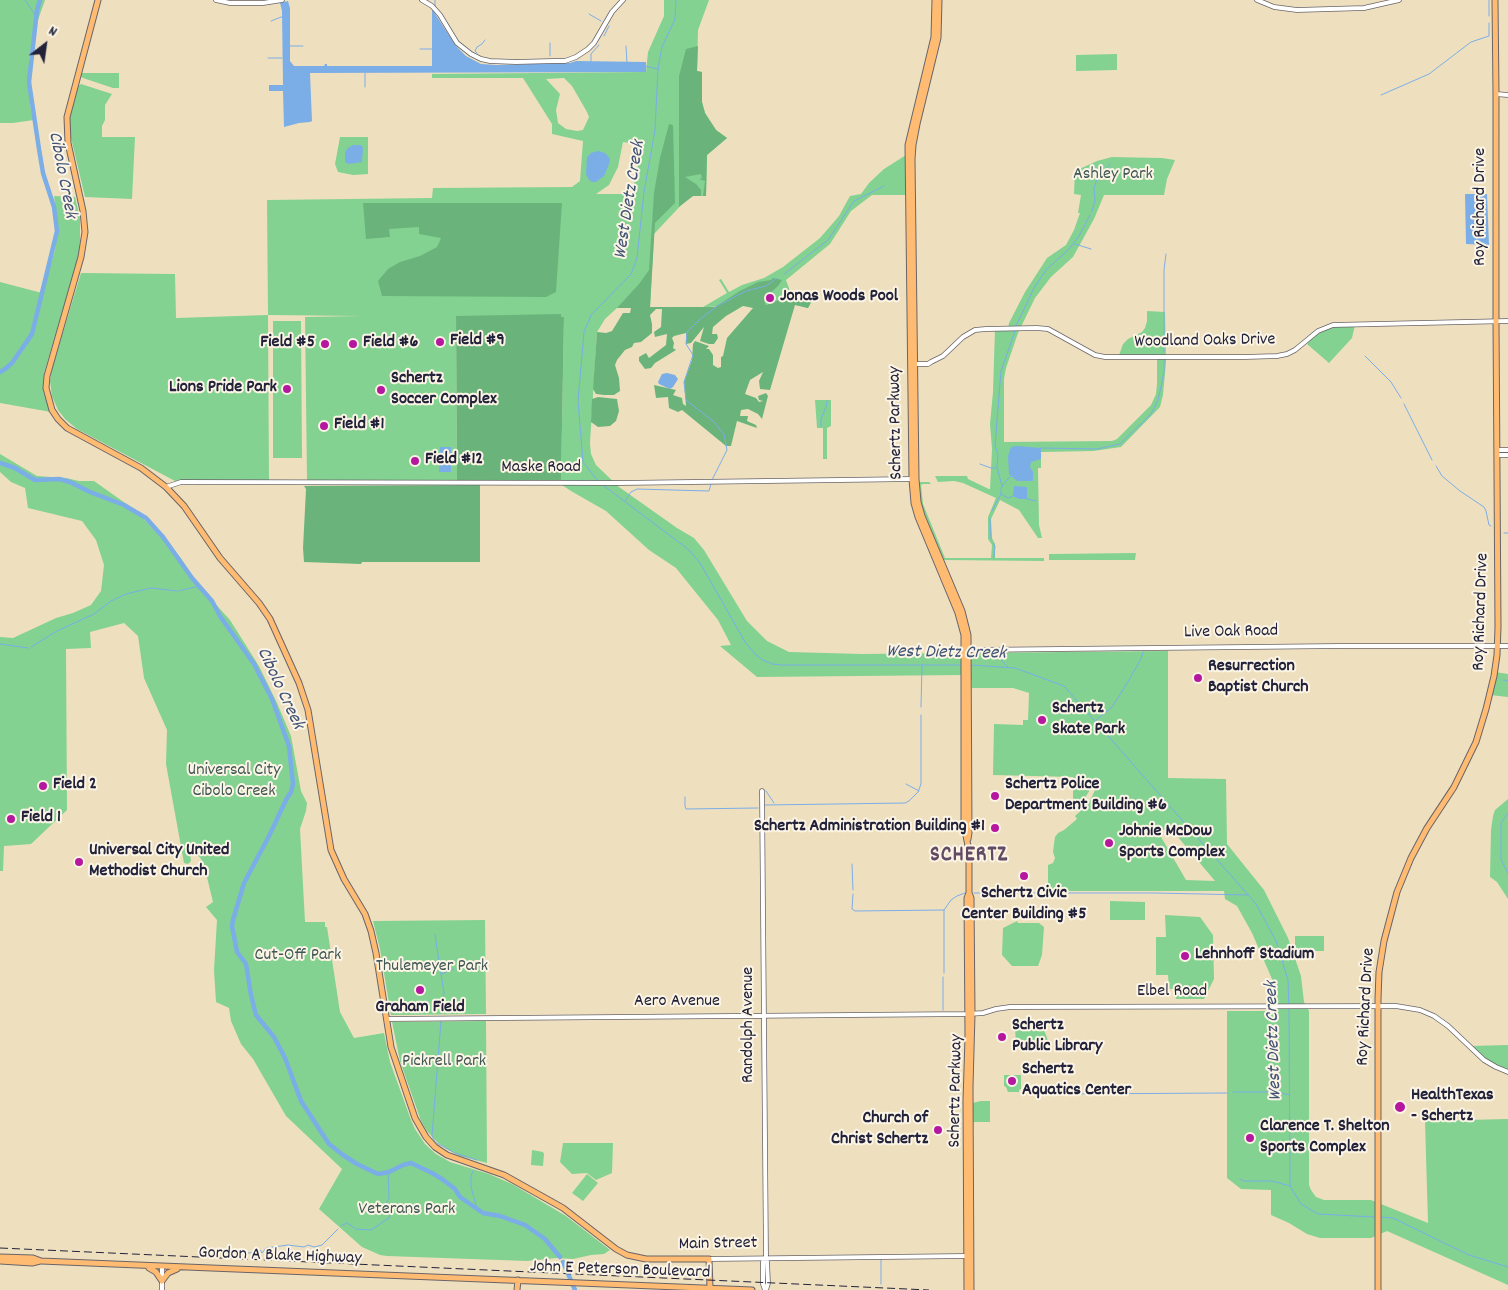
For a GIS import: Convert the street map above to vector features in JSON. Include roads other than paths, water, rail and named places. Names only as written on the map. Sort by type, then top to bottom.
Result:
[{"type":"main road","name":"Main Street","points":[[98,0],[67,117],[68,143],[85,219],[85,239],[74,284],[48,370],[46,388],[52,410],[67,428],[141,468],[166,487],[187,511],[220,558],[266,613],[298,683],[309,715],[331,850],[341,874],[365,914],[371,931],[394,1056],[415,1118],[422,1132],[435,1147],[447,1156],[511,1178],[563,1208],[616,1250],[627,1255],[648,1260],[710,1259]]},
{"type":"main road","name":"Schertz Parkway","points":[[913,364],[908,145],[934,37],[935,0]]},
{"type":"main road","name":"Schertz Parkway","points":[[939,0],[940,19],[937,45],[913,145],[914,479],[922,516],[966,624],[966,785],[969,893],[967,898],[970,1014],[968,1078],[969,1256],[967,1290]]},
{"type":"main road","name":"Roy Richard Drive","points":[[1378,1290],[1378,976],[1383,945],[1395,898],[1416,849],[1454,787],[1472,751],[1492,687],[1498,645],[1495,0]]},
{"type":"main road","name":"Schertz Parkway","points":[[969,1256],[971,1290]]},
{"type":"main road","name":"Gordon A Blake Highway","points":[[0,1257],[33,1258],[41,1261]]},
{"type":"main road","points":[[710,1259],[710,1288]]},
{"type":"main road","name":"Gordon A Blake Highway","points":[[0,1261],[32,1263],[41,1261],[518,1280]]},
{"type":"main road","points":[[142,1266],[156,1272],[163,1284],[172,1270],[182,1267]]},
{"type":"main road","points":[[517,1290],[518,1280]]},
{"type":"main road","name":"John E Peterson Boulevard","points":[[518,1280],[752,1290]]},
{"type":"street","points":[[216,0],[230,3],[282,0]]},
{"type":"street","points":[[422,0],[432,6],[440,15],[464,50],[481,59],[490,61],[554,62],[570,59],[588,49],[598,38],[612,12],[623,0]]},
{"type":"street","points":[[1257,0],[1274,7],[1297,10],[1364,8],[1399,0]]},
{"type":"street","points":[[1496,94],[1508,95]]},
{"type":"street","name":"Woodland Oaks Drive","points":[[913,364],[928,364],[943,356],[963,337],[975,330],[986,329],[1048,329],[1095,355],[1105,357],[1222,357],[1277,356],[1287,354],[1295,350],[1318,331],[1333,324],[1508,321]]},
{"type":"street","points":[[1497,452],[1508,450]]},
{"type":"street","points":[[1497,452],[1508,455]]},
{"type":"street","name":"Maske Road","points":[[166,487],[181,482],[630,483],[914,479]]},
{"type":"street","name":"Live Oak Road","points":[[967,650],[1508,646]]},
{"type":"street","name":"Randolph Avenue","points":[[762,791],[766,1258],[763,1262],[766,1290]]},
{"type":"street","name":"Elbel Road","points":[[970,1014],[1010,1007],[1378,1006],[1410,1008],[1429,1013],[1448,1026],[1484,1060],[1508,1072]]},
{"type":"street","name":"Aero Avenue","points":[[386,1019],[970,1014]]},
{"type":"street","name":"Main Street","points":[[710,1259],[969,1256]]},
{"type":"street","points":[[163,1284],[164,1266]]},
{"type":"water","points":[[288,1],[290,8],[290,61],[294,66],[324,66],[327,64],[327,66],[432,66],[432,9],[456,46],[466,56],[481,64],[570,63],[576,61],[646,62],[646,72],[310,73],[312,121],[284,127],[283,91],[269,91],[269,85],[283,85],[282,11],[280,3]]},
{"type":"water","points":[[353,145],[361,145],[363,148],[362,162],[349,164],[345,162],[345,152]]},
{"type":"water","points":[[598,151],[605,153],[610,159],[604,176],[596,182],[592,182],[586,174],[587,157],[591,153]]},
{"type":"water","points":[[1465,194],[1487,194],[1489,245],[1466,244]]},
{"type":"water","points":[[662,374],[675,375],[678,379],[670,389],[658,382]]},
{"type":"water","points":[[440,447],[451,447],[451,472],[439,472]]},
{"type":"water","points":[[1011,447],[1041,448],[1041,459],[1031,462],[1030,467],[1033,472],[1033,481],[1017,481],[1009,474],[1008,456]]},
{"type":"water","points":[[1014,486],[1027,487],[1027,499],[1019,499],[1013,496]]},
{"type":"waterway","points":[[25,0],[36,16]]},
{"type":"waterway","name":"Cibolo Creek","points":[[0,372],[12,363],[32,334],[57,231],[54,207],[43,173],[29,82],[37,10],[40,0]]},
{"type":"waterway","points":[[435,0],[435,7]]},
{"type":"waterway","name":"West Dietz Creek","points":[[598,481],[583,462],[578,401],[584,332],[591,315],[631,274],[637,258],[644,192],[655,130],[658,69],[662,47],[675,19],[676,0]]},
{"type":"waterway","points":[[1489,0],[1489,16]]},
{"type":"waterway","points":[[589,14],[601,21]]},
{"type":"waterway","points":[[271,21],[284,16]]},
{"type":"waterway","points":[[1381,95],[1429,74],[1471,42],[1489,36],[1489,23]]},
{"type":"waterway","points":[[604,36],[609,26]]},
{"type":"waterway","points":[[477,53],[475,51],[477,47],[485,40]]},
{"type":"waterway","points":[[550,43],[550,56]]},
{"type":"waterway","points":[[591,61],[591,54],[599,45]]},
{"type":"waterway","points":[[288,46],[303,46]]},
{"type":"waterway","points":[[626,46],[627,63]]},
{"type":"waterway","points":[[420,49],[432,49]]},
{"type":"waterway","points":[[268,58],[282,58]]},
{"type":"waterway","points":[[645,66],[658,69]]},
{"type":"waterway","points":[[365,73],[365,87]]},
{"type":"waterway","points":[[1092,211],[1095,201],[1094,188],[1097,179],[1110,164]]},
{"type":"waterway","points":[[784,274],[828,240],[854,201],[884,186]]},
{"type":"waterway","points":[[1016,326],[1034,288],[1046,270],[1070,248],[1090,215]]},
{"type":"waterway","points":[[1075,244],[1091,249]]},
{"type":"waterway","points":[[1164,352],[1164,270],[1166,254]]},
{"type":"waterway","points":[[712,480],[727,450],[724,434],[713,421],[686,400],[684,382],[693,355],[686,344],[687,332],[717,306],[746,291],[766,286],[777,278]]},
{"type":"waterway","points":[[1002,486],[997,467],[998,455],[995,446],[1001,371],[1015,331]]},
{"type":"waterway","points":[[1365,356],[1391,382],[1401,398]]},
{"type":"waterway","points":[[1041,448],[1097,449],[1120,444],[1151,414],[1158,400],[1164,372],[1164,360]]},
{"type":"waterway","points":[[821,426],[821,419],[827,401]]},
{"type":"waterway","points":[[1404,404],[1432,460]]},
{"type":"waterway","name":"Cibolo Creek","points":[[0,463],[15,468],[35,480],[59,479],[70,482],[124,505],[146,518],[212,601],[220,616],[254,664],[272,699],[289,746],[293,784],[291,792],[244,883],[232,926],[237,952],[246,964],[256,1015],[274,1037],[285,1058],[301,1101],[329,1144],[357,1164],[378,1174],[389,1172],[411,1163],[432,1173],[455,1189],[460,1197],[483,1213],[500,1216],[525,1225],[545,1239],[560,1257]]},
{"type":"waterway","points":[[980,464],[996,468]]},
{"type":"waterway","points":[[1436,466],[1442,476],[1484,507],[1489,525],[1491,526]]},
{"type":"waterway","points":[[1001,489],[1003,484],[1012,475]]},
{"type":"waterway","points":[[625,501],[631,492],[637,489],[709,491],[711,484]]},
{"type":"waterway","name":"West Dietz Creek","points":[[603,485],[689,550],[700,563],[745,642],[763,660],[772,664],[782,665],[962,665]]},
{"type":"waterway","points":[[992,511],[1001,494],[1001,490]]},
{"type":"waterway","points":[[1001,494],[1008,498],[1013,496]]},
{"type":"waterway","points":[[1027,499],[1036,501]]},
{"type":"waterway","points":[[990,518],[991,539]]},
{"type":"waterway","points":[[993,543],[995,546],[994,557]]},
{"type":"waterway","points":[[179,591],[199,586]]},
{"type":"waterway","points":[[31,647],[57,631],[94,614],[111,601],[126,594],[151,588],[177,591]]},
{"type":"waterway","points":[[0,644],[28,648]]},
{"type":"waterway","points":[[1096,720],[1112,707],[1141,659],[1143,652]]},
{"type":"waterway","points":[[996,655],[1008,667]]},
{"type":"waterway","points":[[921,707],[922,665]]},
{"type":"waterway","name":"West Dietz Creek","points":[[971,665],[1015,668],[1064,686],[1256,904],[1276,941],[1288,980],[1290,1186],[1301,1204],[1318,1214],[1375,1217]]},
{"type":"waterway","points":[[1503,680],[1508,681]]},
{"type":"waterway","points":[[765,805],[905,803],[909,801],[918,792],[921,784],[921,715]]},
{"type":"waterway","points":[[906,784],[919,791]]},
{"type":"waterway","points":[[766,791],[774,803]]},
{"type":"waterway","points":[[685,797],[686,809],[758,808]]},
{"type":"waterway","points":[[1508,813],[1501,823],[1501,860],[1508,873]]},
{"type":"waterway","points":[[852,864],[853,890]]},
{"type":"waterway","points":[[944,973],[944,910],[951,900],[965,893]]},
{"type":"waterway","points":[[974,893],[1248,895]]},
{"type":"waterway","points":[[853,894],[852,909],[855,911],[944,910]]},
{"type":"waterway","points":[[435,935],[444,993],[441,1013]]},
{"type":"waterway","points":[[441,974],[454,969]]},
{"type":"waterway","points":[[943,977],[943,1010]]},
{"type":"waterway","points":[[441,1021],[432,1136],[435,1142],[455,1153],[477,1160]]},
{"type":"waterway","points":[[1233,1092],[1277,1092],[1290,1095]]},
{"type":"waterway","points":[[1064,1094],[1227,1093]]},
{"type":"waterway","points":[[473,1171],[471,1187],[477,1209]]},
{"type":"waterway","points":[[341,1226],[347,1223],[356,1229],[371,1230],[389,1218],[390,1213],[383,1209],[389,1198],[388,1173]]},
{"type":"waterway","points":[[1240,1179],[1244,1181],[1272,1181],[1290,1186]]},
{"type":"waterway","name":"West Dietz Creek","points":[[1379,1217],[1393,1218],[1469,1255],[1508,1267]]},
{"type":"waterway","points":[[236,1252],[250,1253],[260,1250],[262,1253],[266,1248],[288,1245],[304,1247],[308,1245],[314,1247],[322,1245],[338,1229]]},
{"type":"waterway","points":[[881,1260],[881,1284]]},
{"type":"waterway","name":"Cibolo Creek","points":[[563,1262],[575,1290]]},
{"type":"railway","points":[[0,1248],[929,1290]]},
{"type":"place","name":"Jonas Woods Pool","points":[[770,298]]},
{"type":"place","name":"Field #9","points":[[440,342]]},
{"type":"place","name":"Field #5","points":[[325,344]]},
{"type":"place","name":"Field #6","points":[[353,344]]},
{"type":"place","name":"Lions Pride Park","points":[[287,389]]},
{"type":"place","name":"Schertz Soccer Complex","points":[[381,390]]},
{"type":"place","name":"Field #1","points":[[324,426]]},
{"type":"place","name":"Field #12","points":[[415,461]]},
{"type":"place","name":"Resurrection Baptist Church","points":[[1198,678]]},
{"type":"place","name":"Schertz Skate Park","points":[[1042,720]]},
{"type":"place","name":"Field 2","points":[[43,786]]},
{"type":"place","name":"Schertz Police Department Building #6","points":[[995,796]]},
{"type":"place","name":"Field 1","points":[[11,819]]},
{"type":"place","name":"Schertz Administration Building #1","points":[[995,828]]},
{"type":"place","name":"Johnie McDow Sports Complex","points":[[1109,843]]},
{"type":"place","name":"Universal City United Methodist Church","points":[[79,862]]},
{"type":"place","name":"Schertz Civic Center Building #5","points":[[1024,876]]},
{"type":"place","name":"Lehnhoff Stadium","points":[[1185,956]]},
{"type":"place","name":"Graham Field","points":[[420,990]]},
{"type":"place","name":"Schertz Public Library","points":[[1002,1037]]},
{"type":"place","name":"Schertz Aquatics Center","points":[[1012,1081]]},
{"type":"place","name":"HealthTexas - Schertz","points":[[1400,1107]]},
{"type":"place","name":"Church of Christ Schertz","points":[[938,1130]]},
{"type":"place","name":"Clarence T. Shelton Sports Complex","points":[[1250,1138]]},
{"type":"district","name":"SCHERTZ","points":[[969,857]]},
{"type":"park label","name":"Ashley Park","points":[[1113,176]]},
{"type":"park label","name":"Universal City Cibolo Creek","points":[[234,782]]},
{"type":"park label","name":"Cut-Off Park","points":[[298,957]]},
{"type":"park label","name":"Thulemeyer Park","points":[[432,968]]},
{"type":"park label","name":"Pickrell Park","points":[[444,1063]]},
{"type":"park label","name":"Veterans Park","points":[[407,1211]]}]
